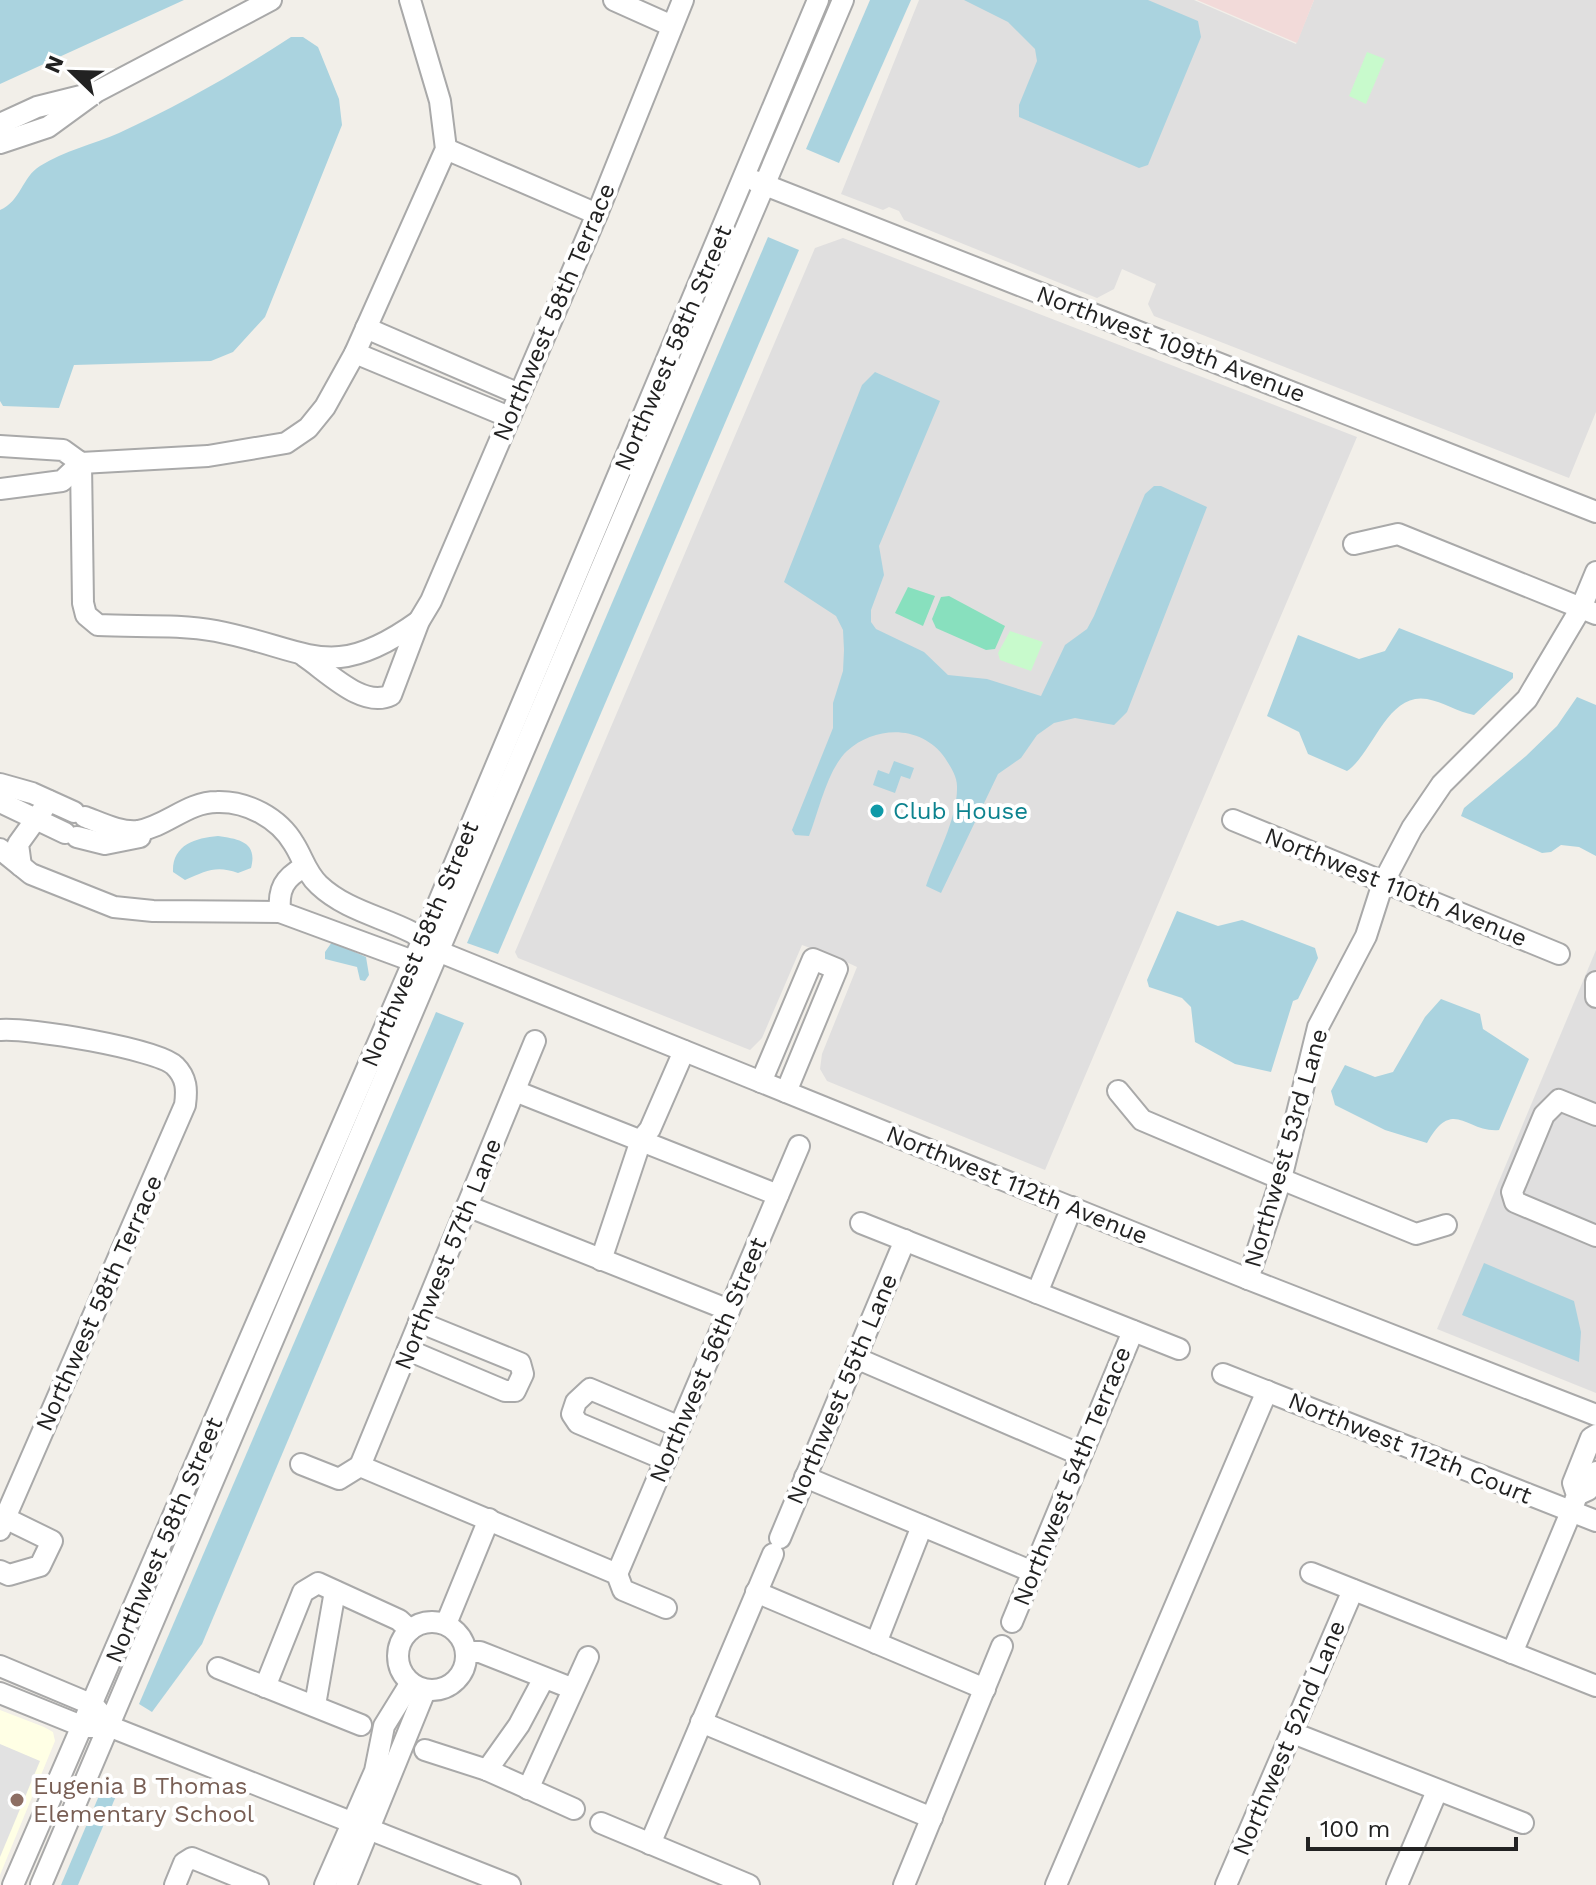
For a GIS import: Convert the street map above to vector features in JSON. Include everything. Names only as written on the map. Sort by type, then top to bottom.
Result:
[{"type":"street","points":[[0,143],[48,127],[96,92],[271,0]]},
{"type":"street","points":[[0,446],[63,450],[81,463],[208,456],[286,443],[308,428],[325,407],[355,353],[446,149],[440,101],[410,0]]},
{"type":"street","points":[[614,0],[672,26]]},
{"type":"street","name":"Northwest 58th Terrace","points":[[304,656],[365,698],[380,701],[391,695],[419,621],[431,601],[597,214],[683,0]]},
{"type":"street","name":"Northwest 58th Street","points":[[13,1885],[424,937],[818,0]]},
{"type":"street","name":"Northwest 58th Street","points":[[41,1885],[111,1727],[843,0]]},
{"type":"street","points":[[0,124],[37,107],[96,92]]},
{"type":"street","points":[[446,149],[597,214]]},
{"type":"street","name":"Northwest 109th Avenue","points":[[745,177],[1596,512]]},
{"type":"street","points":[[366,328],[519,394]]},
{"type":"street","points":[[355,353],[509,417]]},
{"type":"street","points":[[0,489],[62,481],[81,463]]},
{"type":"street","points":[[81,463],[83,603],[86,615],[98,625],[213,630],[304,656],[333,659],[362,654],[397,637],[419,621]]},
{"type":"street","points":[[1354,544],[1398,534],[1589,611]]},
{"type":"street","name":"Northwest 53rd Lane","points":[[1248,1279],[1281,1179],[1318,1027],[1366,936],[1383,883],[1412,828],[1442,784],[1527,699],[1589,611],[1596,572]]},
{"type":"street","name":"Northwest 112th Avenue","points":[[0,784],[112,828],[137,831],[191,806],[217,802],[247,806],[272,819],[294,842],[304,867],[318,884],[339,900],[424,937],[440,952],[1248,1279],[1596,1415]]},
{"type":"street","points":[[21,866],[18,844],[49,801]]},
{"type":"street","name":"Northwest 112th Avenue","points":[[0,802],[71,835],[105,844],[138,839],[163,821]]},
{"type":"street","name":"Northwest 110th Avenue","points":[[1233,820],[1559,954]]},
{"type":"street","points":[[0,849],[21,866],[76,894],[114,907],[153,911],[280,912],[309,920],[413,961],[440,952]]},
{"type":"street","points":[[280,912],[282,885],[290,875],[304,867]]},
{"type":"street","points":[[761,1082],[813,959],[837,969],[786,1092]]},
{"type":"street","points":[[1596,982],[1596,997]]},
{"type":"street","name":"Northwest 58th Terrace","points":[[0,1030],[14,1028],[82,1039],[164,1058],[176,1066],[188,1086],[185,1105],[2,1522]]},
{"type":"street","name":"Northwest 57th Lane","points":[[360,1466],[535,1041]]},
{"type":"street","points":[[601,1260],[641,1140],[640,1126],[658,1097],[678,1048]]},
{"type":"street","points":[[515,1091],[778,1195]]},
{"type":"street","points":[[1118,1091],[1142,1120],[1281,1179],[1416,1234],[1446,1225]]},
{"type":"street","points":[[1596,1115],[1559,1100],[1544,1115],[1512,1192],[1515,1202],[1596,1236]]},
{"type":"street","name":"Northwest 56th Street","points":[[617,1574],[799,1146]]},
{"type":"street","points":[[467,1206],[729,1310]]},
{"type":"street","points":[[1037,1293],[1072,1207]]},
{"type":"street","points":[[861,1223],[1179,1349]]},
{"type":"street","name":"Northwest 55th Lane","points":[[650,1844],[905,1240]]},
{"type":"street","points":[[408,1350],[505,1391],[515,1391],[521,1382],[520,1363],[419,1322]]},
{"type":"street","name":"Northwest 54th Terrace","points":[[1012,1622],[1133,1331]]},
{"type":"street","points":[[856,1358],[1081,1455]]},
{"type":"street","name":"Northwest 112th Court","points":[[1223,1374],[1574,1504],[1596,1521]]},
{"type":"street","points":[[666,1460],[578,1423],[572,1414],[576,1402],[590,1389],[680,1427]]},
{"type":"street","points":[[1056,1885],[1267,1391]]},
{"type":"street","points":[[1574,1504],[1573,1483],[1591,1438],[1596,1435]]},
{"type":"street","points":[[301,1464],[339,1479],[360,1466],[617,1574],[623,1590],[666,1608]]},
{"type":"street","points":[[1512,1653],[1574,1504],[1588,1490],[1596,1472]]},
{"type":"street","points":[[805,1477],[1033,1572]]},
{"type":"street","points":[[446,1624],[489,1519]]},
{"type":"street","points":[[0,1571],[9,1575],[40,1566],[52,1541],[2,1522]]},
{"type":"street","points":[[876,1643],[922,1526]]},
{"type":"street","points":[[1311,1573],[1596,1686]]},
{"type":"street","points":[[265,1687],[303,1592],[311,1584],[318,1583],[399,1620],[410,1630]]},
{"type":"street","name":"Northwest 52nd Lane","points":[[1226,1885],[1353,1590]]},
{"type":"street","points":[[315,1705],[335,1591]]},
{"type":"street","points":[[756,1592],[985,1689]]},
{"type":"street","points":[[433,1622],[446,1624],[463,1641],[466,1652],[464,1668],[455,1682],[441,1690],[418,1687],[401,1672],[397,1657],[400,1642],[410,1630],[433,1622]]},
{"type":"street","points":[[904,1885],[1002,1646]]},
{"type":"street","points":[[466,1652],[480,1652],[571,1688]]},
{"type":"street","points":[[528,1789],[571,1688],[588,1657]]},
{"type":"street","points":[[0,1666],[93,1705],[111,1727]]},
{"type":"street","points":[[218,1668],[361,1725]]},
{"type":"street","points":[[487,1770],[519,1725],[544,1678]]},
{"type":"street","points":[[346,1885],[381,1735],[402,1719],[418,1687]]},
{"type":"street","points":[[0,1693],[84,1727],[111,1727],[510,1885]]},
{"type":"street","points":[[701,1722],[932,1818]]},
{"type":"street","points":[[1293,1733],[1523,1823]]},
{"type":"street","points":[[425,1750],[487,1770],[574,1809]]},
{"type":"street","points":[[1397,1885],[1437,1791]]},
{"type":"street","points":[[601,1823],[749,1885]]},
{"type":"street","points":[[325,1885],[360,1826]]},
{"type":"street","points":[[175,1885],[184,1863],[192,1858],[258,1885]]},
{"type":"shaded area","points":[[919,0],[1194,0],[1296,44],[1314,0],[1596,0],[1596,412],[1569,478],[1154,316],[1148,304],[1156,284],[1122,269],[1114,289],[1097,298],[904,220],[899,211],[889,207],[883,210],[841,194]]},
{"type":"shaded area","points":[[1197,0],[1314,0],[1297,43]]},
{"type":"shaded area","points":[[843,238],[1357,437],[1045,1170],[827,1081],[820,1069],[822,1054],[857,967],[840,959],[802,945],[762,1038],[750,1050],[518,958],[515,952],[815,248]]},
{"type":"shaded area","points":[[1596,950],[1596,1393],[1437,1329]]},
{"type":"shaded area","name":"Eugenia B Thomas Elementary School","points":[[0,1710],[53,1732],[55,1741],[0,1875]]},
{"type":"shaded area","points":[[0,1744],[40,1761],[0,1857]]},
{"type":"green space","points":[[1367,52],[1385,59],[1366,104],[1349,96]]},
{"type":"green space","points":[[908,587],[935,596],[923,626],[895,613]]},
{"type":"green space","points":[[949,596],[1005,626],[995,649],[986,650],[936,628],[932,619],[941,597]]},
{"type":"green space","points":[[1010,631],[1043,642],[1031,671],[1000,660],[998,653]]},
{"type":"water","points":[[0,0],[184,0],[0,84]]},
{"type":"water","points":[[870,0],[911,0],[839,163],[806,149]]},
{"type":"water","points":[[964,0],[1148,0],[1198,21],[1201,37],[1148,165],[1139,168],[1019,117],[1019,105],[1037,61],[1035,49],[1008,22]]},
{"type":"water","points":[[291,37],[303,37],[318,47],[339,99],[342,125],[265,317],[233,352],[211,361],[74,365],[59,408],[3,406],[0,401],[0,210],[13,201],[29,176],[40,166],[163,112]]},
{"type":"water","points":[[768,237],[799,250],[498,954],[467,943]]},
{"type":"water","points":[[875,372],[940,401],[879,546],[884,575],[871,610],[871,622],[876,629],[924,652],[948,675],[987,679],[1041,696],[1065,645],[1087,629],[1094,616],[1145,494],[1154,486],[1161,486],[1207,507],[1127,712],[1114,725],[1075,718],[1054,723],[1037,735],[1021,758],[998,774],[941,893],[926,886],[954,811],[957,782],[945,758],[924,739],[898,732],[871,736],[859,742],[847,751],[834,769],[809,836],[795,835],[792,830],[833,728],[833,703],[843,671],[844,650],[843,630],[836,616],[784,582],[862,385]]},
{"type":"water","points":[[1399,628],[1513,673],[1513,678],[1474,715],[1427,699],[1413,699],[1401,705],[1347,771],[1308,754],[1299,732],[1267,716],[1298,635],[1359,659],[1385,651]]},
{"type":"water","points":[[1577,697],[1596,705],[1596,856],[1579,847],[1561,845],[1551,852],[1542,853],[1461,816],[1464,808],[1557,726]]},
{"type":"water","points":[[894,761],[914,768],[910,779],[901,776],[895,793],[873,785],[878,770],[889,774]]},
{"type":"water","points":[[218,836],[245,843],[252,852],[251,868],[238,873],[211,870],[185,880],[173,872],[176,855],[186,845]]},
{"type":"water","points":[[1177,911],[1218,926],[1242,920],[1315,948],[1318,958],[1298,999],[1293,1001],[1271,1072],[1235,1064],[1195,1042],[1191,1007],[1182,998],[1149,987],[1147,980]]},
{"type":"water","points":[[332,942],[366,957],[369,975],[365,981],[360,980],[357,967],[325,959],[325,952]]},
{"type":"water","points":[[1441,999],[1480,1014],[1483,1029],[1529,1059],[1499,1130],[1453,1119],[1436,1129],[1427,1143],[1385,1130],[1335,1105],[1331,1091],[1345,1065],[1375,1077],[1393,1072],[1425,1017]]},
{"type":"water","points":[[436,1012],[464,1023],[202,1644],[152,1712],[139,1704]]},
{"type":"water","points":[[1484,1263],[1574,1301],[1581,1332],[1579,1362],[1462,1315]]},
{"type":"water","points":[[104,1784],[119,1789],[78,1885],[61,1885]]},
{"type":"place","name":"Club House","points":[[877,811]]},
{"type":"place","name":"Eugenia B Thomas Elementary School","points":[[17,1800]]}]
